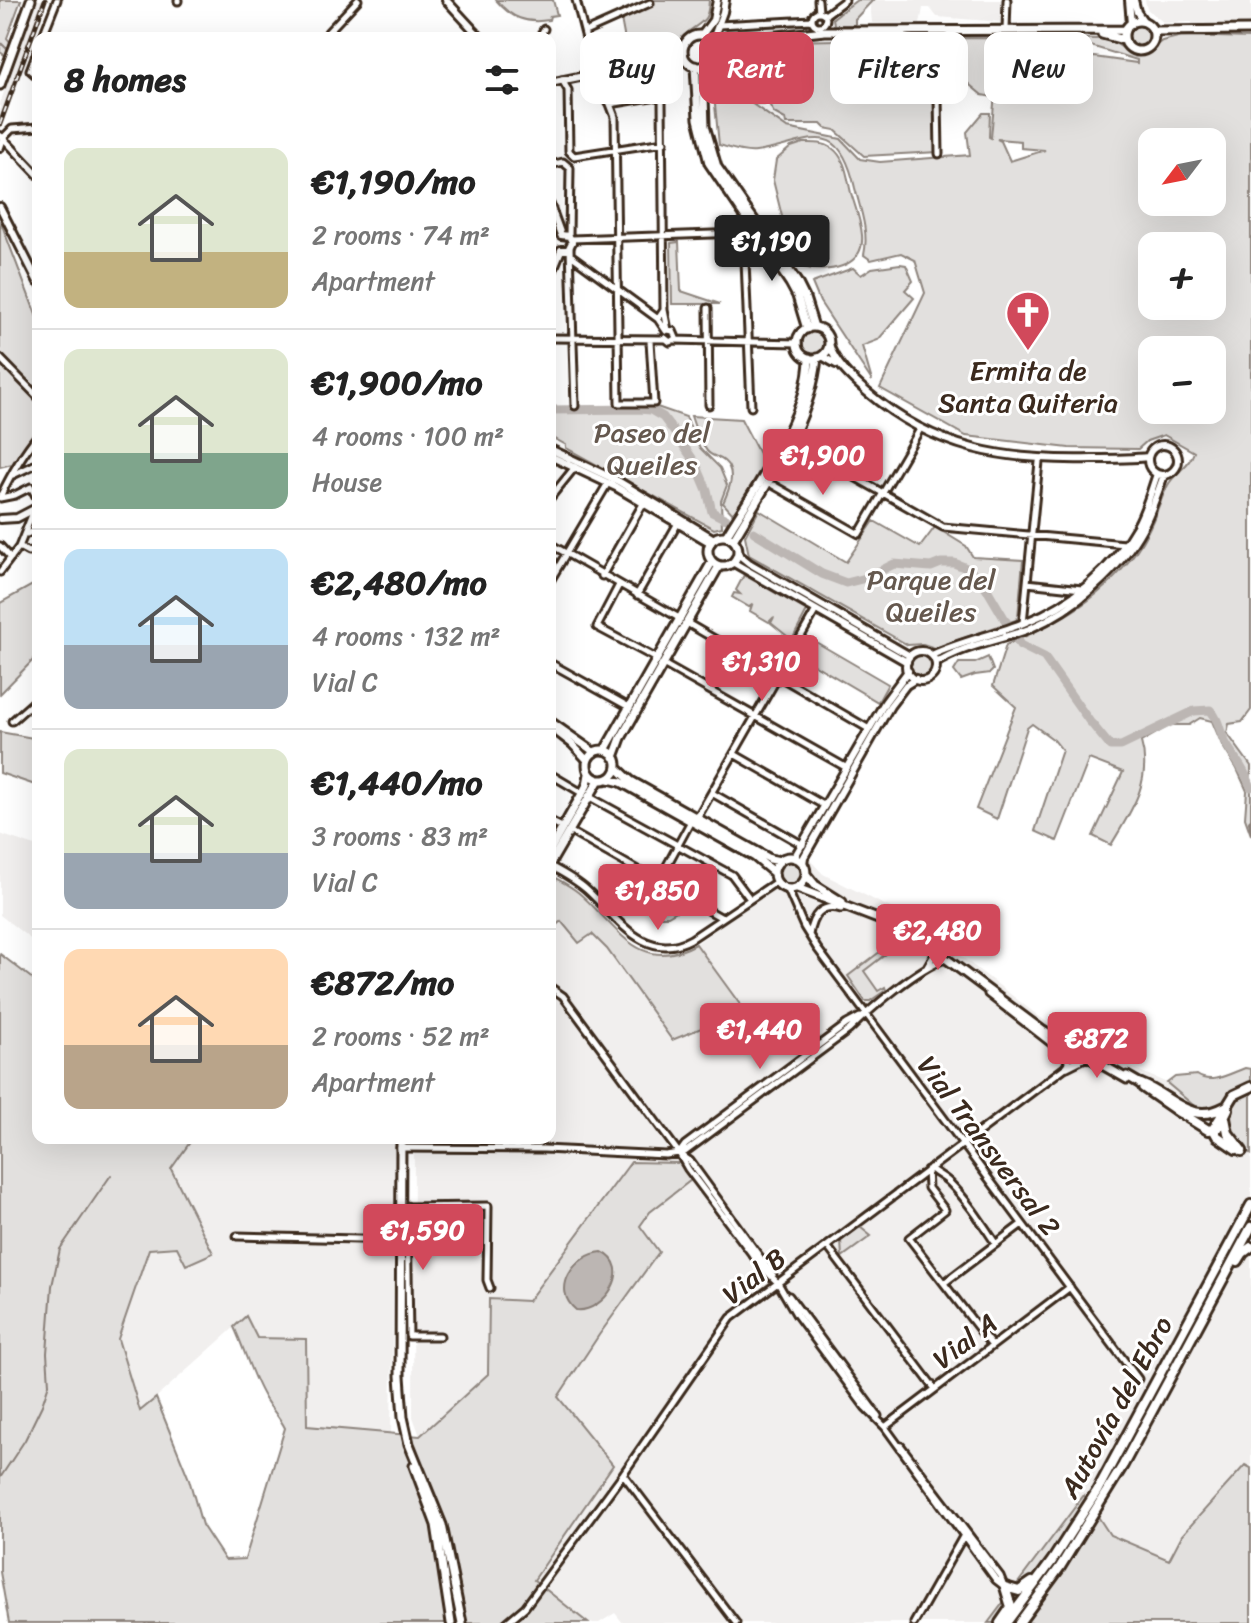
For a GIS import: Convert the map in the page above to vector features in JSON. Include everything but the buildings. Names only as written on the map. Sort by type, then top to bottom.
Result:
[{"type":"highway","points":[[1141,1084],[1193,1113],[1208,1114],[1225,1107]]},
{"type":"highway","points":[[1176,1110],[1208,1130],[1213,1129],[1219,1127],[1232,1102],[1251,1088]]},
{"type":"highway","points":[[1213,1129],[1234,1095],[1251,1088]]},
{"type":"highway","points":[[1225,1118],[1231,1139],[1239,1150]]},
{"type":"highway","points":[[1213,1129],[1217,1136],[1239,1150]]},
{"type":"highway","points":[[1228,1249],[1251,1196]]},
{"type":"highway","name":"Autovía del Ebro","points":[[1003,1623],[1052,1561],[1089,1504],[1251,1205]]},
{"type":"highway","name":"Autovía del Ebro","points":[[1019,1623],[1088,1524],[1123,1465],[1251,1227]]},
{"type":"highway","points":[[1088,1524],[1103,1508],[1115,1488],[1243,1253],[1251,1247]]},
{"type":"highway","points":[[1005,1587],[1019,1591],[1028,1586],[1077,1515],[1089,1504]]},
{"type":"highway","points":[[1003,1623],[1011,1607],[1005,1587]]},
{"type":"main road","points":[[0,85],[31,0]]},
{"type":"main road","points":[[771,32],[813,25],[828,31],[1006,31],[1128,27],[1144,22],[1154,31],[1251,32]]},
{"type":"main road","points":[[1124,40],[1128,27]]},
{"type":"main road","points":[[1154,31],[1155,40]]},
{"type":"main road","points":[[968,35],[1101,34],[1124,40],[1137,52],[1148,49],[1155,40],[1170,35],[1251,32]]},
{"type":"main road","points":[[699,36],[692,37],[685,44],[684,54],[695,65],[705,126],[717,167],[797,282],[811,328]]},
{"type":"main road","points":[[695,65],[699,64]]},
{"type":"main road","points":[[695,65],[698,119],[704,150],[715,176],[792,287],[811,328]]},
{"type":"main road","points":[[730,538],[800,408],[816,357],[829,344],[824,331],[811,328],[800,334],[798,343],[801,352],[816,357]]},
{"type":"main road","points":[[716,564],[708,552],[712,541],[730,538],[791,441],[807,409],[816,357]]},
{"type":"main road","points":[[716,564],[734,563],[738,554],[730,538]]},
{"type":"main road","points":[[716,564],[660,661],[621,738],[614,757],[617,768],[626,779],[755,857],[774,873],[776,882],[793,889],[808,890],[849,910],[909,931],[1055,1038],[1141,1084],[1213,1129]]},
{"type":"main road","points":[[605,750],[660,661]]},
{"type":"main road","points":[[585,794],[589,774],[587,760],[594,752],[605,750],[614,757]]},
{"type":"main road","points":[[609,779],[617,768]]},
{"type":"main road","points":[[589,774],[599,780],[621,782],[770,859],[780,861],[794,858],[803,864],[815,885],[842,902],[906,926],[924,937],[1039,1023],[1251,1156]]},
{"type":"main road","points":[[556,842],[585,794],[599,780]]},
{"type":"main road","points":[[556,851],[565,829]]},
{"type":"main road","points":[[774,873],[780,861]]},
{"type":"main road","points":[[793,889],[804,881],[806,874]]},
{"type":"main road","points":[[1012,1013],[1055,1038]]},
{"type":"main road","points":[[1067,1066],[1073,1054],[1069,1047]]},
{"type":"main road","points":[[1067,1066],[1080,1057],[1087,1057]]},
{"type":"main road","points":[[400,1144],[400,1417],[408,1451],[436,1525],[451,1623]]},
{"type":"main road","points":[[400,1240],[403,1417],[409,1444],[442,1525],[462,1623]]},
{"type":"street","points":[[44,32],[57,0]]},
{"type":"street","points":[[328,32],[358,0]]},
{"type":"street","points":[[446,0],[475,32]]},
{"type":"street","points":[[576,0],[585,32],[650,3]]},
{"type":"street","points":[[704,32],[713,20],[717,0]]},
{"type":"street","points":[[716,32],[725,0]]},
{"type":"street","points":[[818,0],[828,31]]},
{"type":"street","points":[[719,25],[821,26],[824,16],[845,0]]},
{"type":"street","points":[[1006,31],[1007,0]]},
{"type":"street","points":[[1131,0],[1144,22]]},
{"type":"street","points":[[1128,27],[1131,0]]},
{"type":"street","points":[[813,25],[814,14],[824,16]]},
{"type":"street","points":[[683,59],[695,65]]},
{"type":"street","points":[[556,79],[580,74]]},
{"type":"street","points":[[556,80],[580,75]]},
{"type":"street","points":[[562,80],[568,90],[571,154],[578,157],[664,142]]},
{"type":"street","points":[[610,104],[615,117],[619,403],[654,403],[650,341]]},
{"type":"street","points":[[662,104],[665,339]]},
{"type":"street","points":[[938,104],[939,154]]},
{"type":"street","points":[[0,147],[7,127]]},
{"type":"street","points":[[2,137],[12,129],[32,127]]},
{"type":"street","points":[[2,137],[32,169]]},
{"type":"street","points":[[556,164],[567,163],[570,168],[567,237],[575,406]]},
{"type":"street","points":[[0,207],[32,270]]},
{"type":"street","points":[[556,216],[567,237]]},
{"type":"street","points":[[674,340],[675,333],[667,331],[658,319],[570,252],[561,250],[556,243],[567,237],[662,237],[754,231]]},
{"type":"street","points":[[556,262],[561,250]]},
{"type":"street","points":[[745,260],[751,407]]},
{"type":"street","points":[[708,308],[709,405]]},
{"type":"street","points":[[658,319],[664,310]]},
{"type":"street","points":[[556,338],[798,343]]},
{"type":"street","points":[[829,344],[840,364],[881,403],[914,425],[962,446],[1001,456],[1038,459],[1148,459]]},
{"type":"street","points":[[816,357],[837,365],[877,404],[919,431],[956,447],[980,454],[1039,462],[1148,459]]},
{"type":"street","points":[[0,358],[32,391]]},
{"type":"street","points":[[773,485],[859,534],[919,431]]},
{"type":"street","points":[[791,441],[943,527],[1125,544]]},
{"type":"street","points":[[0,497],[18,459],[32,442]]},
{"type":"street","points":[[1026,626],[1083,589],[1125,544],[1161,474],[1176,467],[1178,460],[1172,448],[1160,445],[1154,448],[1148,459]]},
{"type":"street","points":[[556,452],[618,481],[712,541]]},
{"type":"street","points":[[556,459],[644,502],[712,541]]},
{"type":"street","points":[[1148,459],[1153,471],[1161,474]]},
{"type":"street","points":[[1026,626],[1027,583],[1039,462]]},
{"type":"street","points":[[12,475],[32,466]]},
{"type":"street","points":[[556,491],[575,467]]},
{"type":"street","points":[[803,864],[804,856],[890,706],[906,685],[932,676],[936,663],[950,654],[1026,626],[1082,597],[1108,574],[1143,527],[1161,474]]},
{"type":"street","points":[[556,571],[608,483]]},
{"type":"street","points":[[0,497],[32,489]]},
{"type":"street","points":[[602,576],[644,502]]},
{"type":"street","points":[[0,519],[17,518],[32,510]]},
{"type":"street","points":[[0,572],[19,547],[32,518]]},
{"type":"street","points":[[637,595],[678,523]]},
{"type":"street","points":[[26,534],[32,532]]},
{"type":"street","points":[[0,546],[11,558]]},
{"type":"street","points":[[19,547],[32,551]]},
{"type":"street","points":[[556,548],[869,729]]},
{"type":"street","points":[[738,554],[909,659]]},
{"type":"street","points":[[734,563],[909,659]]},
{"type":"street","points":[[1027,583],[1083,589]]},
{"type":"street","points":[[619,585],[597,627],[847,768]]},
{"type":"street","points":[[658,882],[816,610]]},
{"type":"street","points":[[794,858],[885,702],[908,671],[909,659],[919,651],[932,655],[950,646],[1001,634]]},
{"type":"street","points":[[932,655],[936,663]]},
{"type":"street","points":[[556,666],[629,707]]},
{"type":"street","points":[[908,671],[916,679]]},
{"type":"street","points":[[12,721],[32,703]]},
{"type":"street","points":[[556,728],[594,752]]},
{"type":"street","points":[[556,730],[587,760]]},
{"type":"street","points":[[734,754],[825,806]]},
{"type":"street","points":[[556,777],[732,875],[750,899]]},
{"type":"street","points":[[712,793],[803,845]]},
{"type":"street","points":[[556,824],[722,918]]},
{"type":"street","points":[[556,869],[583,886],[635,937],[647,944],[668,947],[683,944],[776,882]]},
{"type":"street","name":"Vial Transversal 2","points":[[793,889],[809,936],[864,1015],[1138,1379]]},
{"type":"street","points":[[809,936],[812,922],[820,910],[829,906],[849,910]]},
{"type":"street","points":[[927,968],[934,955],[933,949]]},
{"type":"street","points":[[400,1148],[679,1153],[685,1145],[847,1024],[927,968],[946,959]]},
{"type":"street","points":[[973,980],[1065,1054],[1067,1066]]},
{"type":"street","points":[[556,991],[563,996],[761,1266],[778,1283],[796,1314],[865,1407],[885,1427],[996,1580],[1005,1587]]},
{"type":"street","name":"Vial B","points":[[506,1623],[525,1607],[623,1474],[731,1318],[1067,1066]]},
{"type":"street","points":[[929,1169],[928,1188],[945,1210],[909,1238],[992,1346]]},
{"type":"street","name":"Vial Transversal 2","points":[[929,1169],[953,1186],[996,1244]]},
{"type":"street","points":[[440,1336],[409,1336],[402,1207],[488,1206],[487,1280],[490,1288]]},
{"type":"street","points":[[944,1283],[1022,1224]]},
{"type":"street","points":[[237,1236],[400,1240]]},
{"type":"street","points":[[827,1246],[935,1389]]},
{"type":"street","name":"Vial A","points":[[885,1427],[1070,1287]]},
{"type":"street","points":[[623,1474],[736,1623]]},
{"type":"street","points":[[914,1623],[964,1533]]},
{"type":"shaded area","points":[[38,0],[48,0],[36,32],[32,32],[32,44],[0,132],[0,103]]},
{"type":"shaded area","points":[[873,0],[1001,0],[1002,22],[937,17],[930,8],[923,8],[920,24],[872,23],[870,3]]},
{"type":"shaded area","points":[[1145,0],[1251,0],[1251,28],[1191,28],[1192,22],[1164,23],[1147,9]]},
{"type":"shaded area","points":[[0,834],[32,845],[32,940],[0,915]]},
{"type":"shaded area","points":[[810,860],[823,874],[914,920],[1071,1041],[1167,1083],[1251,1153],[1251,1468],[1245,1465],[1182,1535],[1169,1560],[1110,1535],[1084,1495],[988,1623],[623,1623],[615,1613],[599,1623],[588,1623],[534,1580],[613,1465],[558,1398],[658,1252],[640,1226],[650,1212],[690,1180],[631,1162],[528,1302],[490,1300],[488,1374],[420,1436],[413,1417],[414,1144],[556,1144],[556,926],[561,921],[592,934],[607,949],[672,1039],[711,1023],[752,1021],[696,944]]},
{"type":"shaded area","points":[[189,1144],[395,1144],[391,1434],[307,1426],[306,1339],[257,1338],[247,1316],[140,1412],[118,1339],[149,1248],[177,1247],[213,1253],[171,1168]]},
{"type":"shaded area","points":[[602,1252],[612,1259],[616,1268],[612,1288],[597,1304],[576,1310],[565,1292],[569,1274],[583,1259]]},
{"type":"green space","points":[[0,0],[21,0],[7,38],[11,43],[6,56],[0,52]]},
{"type":"green space","points":[[496,0],[553,0],[557,15],[550,16],[549,20],[526,20],[507,11]]},
{"type":"green space","points":[[651,0],[709,0],[704,20],[683,37],[683,32],[623,32],[621,19]]},
{"type":"green space","points":[[857,0],[873,0],[855,19],[855,25],[834,25],[833,18]]},
{"type":"green space","points":[[806,24],[806,28],[778,32],[724,32],[727,29]]},
{"type":"green space","points":[[1136,25],[1144,25],[1151,36],[1144,47],[1136,47],[1129,40],[1129,32]]},
{"type":"green space","points":[[1182,36],[1251,38],[1251,710],[1242,722],[1229,724],[1227,733],[1251,766],[1251,835],[1245,818],[1247,791],[1212,721],[1200,718],[1189,725],[1171,725],[1141,742],[1144,756],[1142,783],[1132,809],[1111,845],[1093,836],[1123,772],[1089,759],[1057,841],[1035,831],[1062,750],[1032,724],[1027,728],[997,819],[976,809],[1016,707],[993,686],[1006,645],[1049,625],[1088,601],[1121,570],[1148,531],[1168,485],[1194,452],[1164,435],[1147,441],[1138,449],[1069,448],[966,436],[880,388],[925,293],[915,260],[901,253],[871,260],[864,255],[864,222],[848,164],[840,149],[830,141],[806,140],[752,152],[719,145],[715,104],[752,104],[787,128],[841,139],[860,159],[880,162],[970,155],[967,132],[983,113],[990,113],[991,138],[994,104],[1093,104],[1093,57],[1137,63],[1137,60],[1093,47],[1093,39],[1108,39],[1142,56],[1162,41]],"holes":[[[997,139],[1021,141],[1021,148],[1045,150],[1010,161],[1001,141]]]},
{"type":"green space","points":[[968,38],[984,38],[984,95],[968,83]]},
{"type":"green space","points":[[814,40],[830,40],[830,104],[936,104],[938,152],[864,156],[835,130],[821,124],[786,124],[785,119],[774,113],[769,104],[814,104]]},
{"type":"green space","points":[[803,143],[822,144],[837,152],[845,168],[859,219],[862,235],[857,255],[833,269],[803,267],[791,253],[773,180],[776,160],[791,147]]},
{"type":"green space","points":[[0,220],[32,304],[32,446],[27,451],[25,447],[12,464],[0,467]]},
{"type":"green space","points":[[679,242],[681,291],[720,304],[672,304],[671,243]]},
{"type":"green space","points":[[906,265],[913,281],[905,290],[914,298],[878,340],[862,346],[872,381],[820,302],[812,283],[853,268],[861,275],[872,268]]},
{"type":"green space","points":[[813,332],[821,335],[824,343],[821,351],[813,354],[805,351],[802,343],[805,335]]},
{"type":"green space","name":"Paseo del Queiles","points":[[556,407],[657,407],[686,417],[700,448],[720,468],[727,485],[721,501],[722,527],[714,529],[566,448],[556,439]]},
{"type":"green space","points":[[691,416],[741,419],[764,463],[736,512],[732,513],[723,503],[731,481],[728,465],[707,451]]},
{"type":"green space","name":"Parque del Queiles","points":[[759,510],[846,562],[874,521],[920,547],[935,527],[966,546],[973,557],[1023,560],[1018,617],[935,648],[923,644],[908,645],[749,555],[745,536]]},
{"type":"green space","points":[[744,575],[807,611],[792,640],[771,623],[774,617],[769,622],[750,611],[752,605],[749,607],[732,597],[734,593],[740,594],[736,590]]},
{"type":"green space","points":[[32,585],[32,661],[0,694],[0,603]]},
{"type":"green space","points":[[809,638],[888,684],[878,702],[798,655]]},
{"type":"green space","points":[[922,655],[930,658],[933,666],[930,674],[922,677],[914,674],[911,666],[914,658]]},
{"type":"green space","points":[[988,657],[993,670],[990,673],[961,680],[954,671],[959,663],[975,663]]},
{"type":"green space","points":[[0,732],[32,738],[32,784],[0,773]]},
{"type":"green space","points":[[790,862],[799,865],[802,874],[799,883],[790,886],[781,883],[778,874],[781,865]]},
{"type":"green space","points":[[623,869],[687,905],[668,916],[661,916],[618,878]]},
{"type":"green space","points":[[556,878],[576,890],[617,932],[644,950],[659,954],[676,952],[696,944],[752,1021],[733,1035],[711,1024],[672,1040],[607,949],[592,934],[579,943],[561,921],[556,926]]},
{"type":"green space","points":[[892,943],[895,947],[864,971],[878,991],[885,987],[886,990],[865,1001],[848,976],[881,951],[879,946]]},
{"type":"green space","points":[[0,954],[32,978],[32,1144],[189,1144],[171,1169],[213,1253],[186,1265],[177,1247],[149,1249],[118,1339],[140,1411],[156,1398],[189,1479],[202,1525],[225,1560],[245,1559],[285,1428],[259,1389],[234,1327],[246,1316],[257,1338],[306,1339],[307,1426],[420,1436],[488,1374],[489,1299],[528,1301],[631,1162],[679,1163],[691,1180],[650,1212],[640,1226],[659,1252],[558,1397],[613,1465],[534,1580],[588,1623],[9,1623],[0,1572]]},
{"type":"green space","points":[[1245,1068],[1251,1069],[1251,1154],[1167,1083],[1175,1077],[1197,1075],[1214,1079]]},
{"type":"green space","points":[[860,1227],[871,1236],[842,1257],[841,1241]]},
{"type":"green space","points":[[1245,1465],[1251,1468],[1251,1623],[988,1623],[1084,1495],[1110,1535],[1169,1560],[1182,1535]]},
{"type":"waterway","points":[[0,42],[7,49]]},
{"type":"waterway","points":[[556,410],[638,409],[651,410],[663,417],[696,464],[712,512],[726,519]]},
{"type":"waterway","points":[[754,532],[822,574],[846,583],[866,578],[894,564],[931,567],[954,563],[964,567],[981,579],[1020,645],[1044,657],[1090,722]]},
{"type":"waterway","points":[[1092,724],[1110,746],[1121,746],[1194,711],[1210,710],[1251,787]]},
{"type":"waterway","points":[[1251,818],[1251,833]]},
{"type":"waterway","points":[[0,1478],[25,1440],[49,1384],[47,1353],[52,1286],[60,1249],[111,1175]]},
{"type":"railway","points":[[33,32],[45,0]]},
{"type":"railway","points":[[0,124],[32,36]]},
{"type":"place","name":"Ermita de Santa Quiteria","points":[[1028,352]]}]
